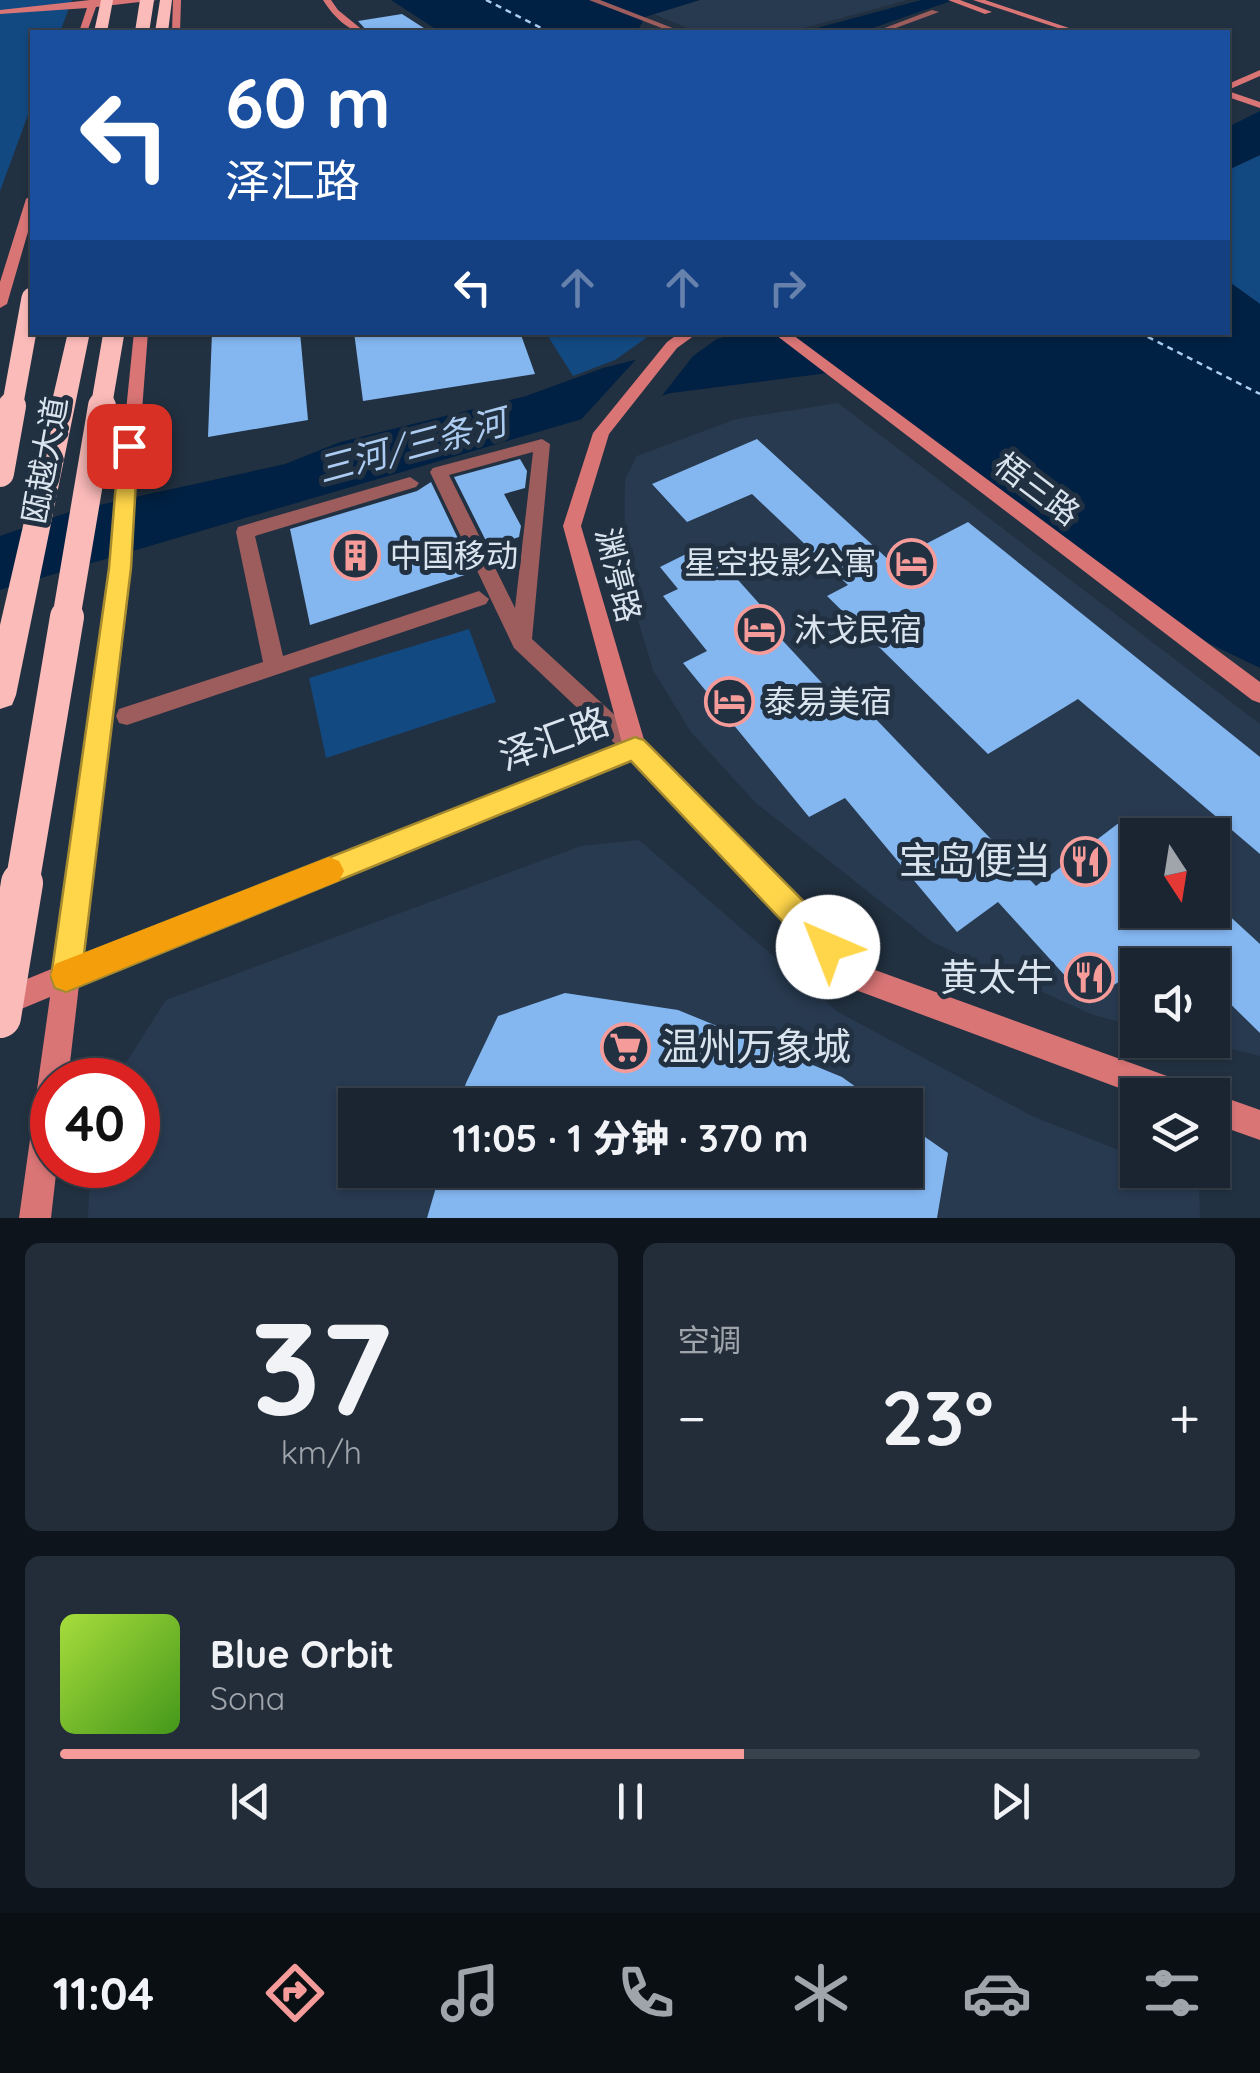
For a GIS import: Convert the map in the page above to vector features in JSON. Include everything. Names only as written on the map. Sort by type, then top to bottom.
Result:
[{"type":"highway","points":[[143,30],[156,0]]},
{"type":"highway","points":[[156,0],[160,30]]},
{"type":"highway","points":[[100,2],[101,30]]},
{"type":"highway","points":[[0,474],[30,309]]},
{"type":"highway","name":"瓯越大道","points":[[0,429],[30,332]]},
{"type":"highway","points":[[0,695],[79,335]]},
{"type":"highway","name":"瓯越大道","points":[[0,956],[104,335]]},
{"type":"highway","points":[[0,1017],[114,335]]},
{"type":"street","points":[[0,8],[64,0]]},
{"type":"street","points":[[0,8],[156,0]]},
{"type":"street","points":[[176,30],[177,0]]},
{"type":"street","points":[[327,0],[358,30]]},
{"type":"street","points":[[593,0],[673,30]]},
{"type":"street","points":[[952,0],[975,2],[1071,30]]},
{"type":"street","points":[[84,30],[100,2]]},
{"type":"street","points":[[975,2],[1042,30]]},
{"type":"street","points":[[884,30],[935,12]]},
{"type":"street","points":[[1230,84],[1260,73]]},
{"type":"street","points":[[1230,84],[1258,100]]},
{"type":"street","points":[[1230,94],[1258,100]]},
{"type":"street","points":[[0,304],[30,206]]},
{"type":"street","points":[[56,1058],[120,568],[141,335]]},
{"type":"street","name":"渊渟路","points":[[635,748],[572,526],[600,433],[672,345],[687,335]]},
{"type":"street","name":"梧三路","points":[[783,335],[1260,694]]},
{"type":"street","points":[[521,642],[542,444],[439,472],[521,642],[635,748]]},
{"type":"street","points":[[275,667],[245,532],[410,483]]},
{"type":"street","points":[[127,716],[479,599]]},
{"type":"street","name":"泽汇路","points":[[0,1004],[635,748],[855,976],[1132,1078]]},
{"type":"street","points":[[1230,1114],[1260,1125]]},
{"type":"street","points":[[35,1218],[39,1188]]},
{"type":"shaded area","points":[[0,0],[72,0],[61,30],[30,30],[30,109],[0,191]]},
{"type":"shaded area","points":[[695,0],[908,0],[796,30],[692,30],[651,13]]},
{"type":"shaded area","points":[[1260,155],[1260,304],[1230,282],[1230,169]]},
{"type":"shaded area","points":[[547,335],[650,335],[615,360],[573,376]]},
{"type":"shaded area","points":[[838,403],[1260,724],[1260,1056],[1230,1049],[1230,948],[1120,948],[1120,1022],[1093,1015],[932,942],[756,803],[691,732],[653,670],[624,573],[625,480],[637,456],[736,419]]},
{"type":"shaded area","points":[[469,629],[496,702],[326,758],[309,678]]},
{"type":"shaded area","points":[[639,840],[838,1012],[1034,1117],[1120,1150],[1120,1188],[1199,1188],[1200,1218],[88,1218],[89,1188],[160,1188],[160,1058],[129,1058],[166,1000],[581,846]]},
{"type":"water","points":[[391,0],[700,0],[645,17],[638,30],[437,30]]},
{"type":"water","points":[[921,0],[954,0],[867,30],[809,30]]},
{"type":"water","points":[[1260,111],[1260,155],[1230,169],[1230,126]]},
{"type":"water","name":"三河/三条河","points":[[1230,282],[1260,304],[1260,668],[1206,642],[836,372],[671,393],[0,590],[0,536],[72,511],[285,464],[340,442],[526,396],[603,368],[732,335],[1230,335]]},
{"type":"pier","points":[[722,335],[693,356],[657,402],[578,423],[641,354]]},
{"type":"building","points":[[402,14],[427,30],[366,30],[358,21]]},
{"type":"building","points":[[212,335],[300,335],[308,420],[208,437]]},
{"type":"building","points":[[354,335],[521,335],[535,374],[363,401]]},
{"type":"building","points":[[757,439],[891,562],[968,522],[1260,757],[1260,854],[1230,828],[1230,818],[1218,818],[1078,699],[988,754],[827,596],[848,585],[752,494],[687,522],[652,484]]},
{"type":"building","points":[[520,459],[527,471],[525,488],[504,494],[521,526],[519,537],[489,547],[454,477]]},
{"type":"building","name":"中国移动","points":[[431,482],[474,572],[310,625],[290,529],[417,491]]},
{"type":"building","points":[[706,544],[764,609],[758,614],[835,697],[847,689],[1036,886],[1120,822],[1120,928],[1230,928],[1230,916],[1260,944],[1260,1033],[1230,1004],[1230,948],[1120,948],[1120,981],[1088,1001],[998,902],[957,932],[845,798],[809,817],[683,663],[707,651],[663,596],[678,589],[660,567]]},
{"type":"building","name":"温州万象城","points":[[565,993],[678,1010],[842,1077],[857,1088],[464,1088],[498,1016]]},
{"type":"building","name":"温州万象城","points":[[923,1136],[948,1153],[937,1218],[427,1218],[436,1188],[923,1188]]},
{"type":"ferry route","points":[[486,0],[545,30]]},
{"type":"ferry route","points":[[1144,335],[1260,394]]},
{"type":"slow traffic","points":[[66,975],[329,871]]},
{"type":"place","name":"中国移动","points":[[355,556]]},
{"type":"place","name":"星空投影公寓","points":[[911,563]]},
{"type":"place","name":"沐戈民宿","points":[[759,630]]},
{"type":"place","name":"泰易美宿","points":[[729,702]]},
{"type":"place","name":"宝岛便当","points":[[1086,861]]},
{"type":"place","name":"黄太牛","points":[[1089,978]]},
{"type":"place","name":"温州万象城","points":[[626,1047]]},
{"type":"route","points":[[129,446],[120,568],[66,977],[635,748],[828,947]]}]
